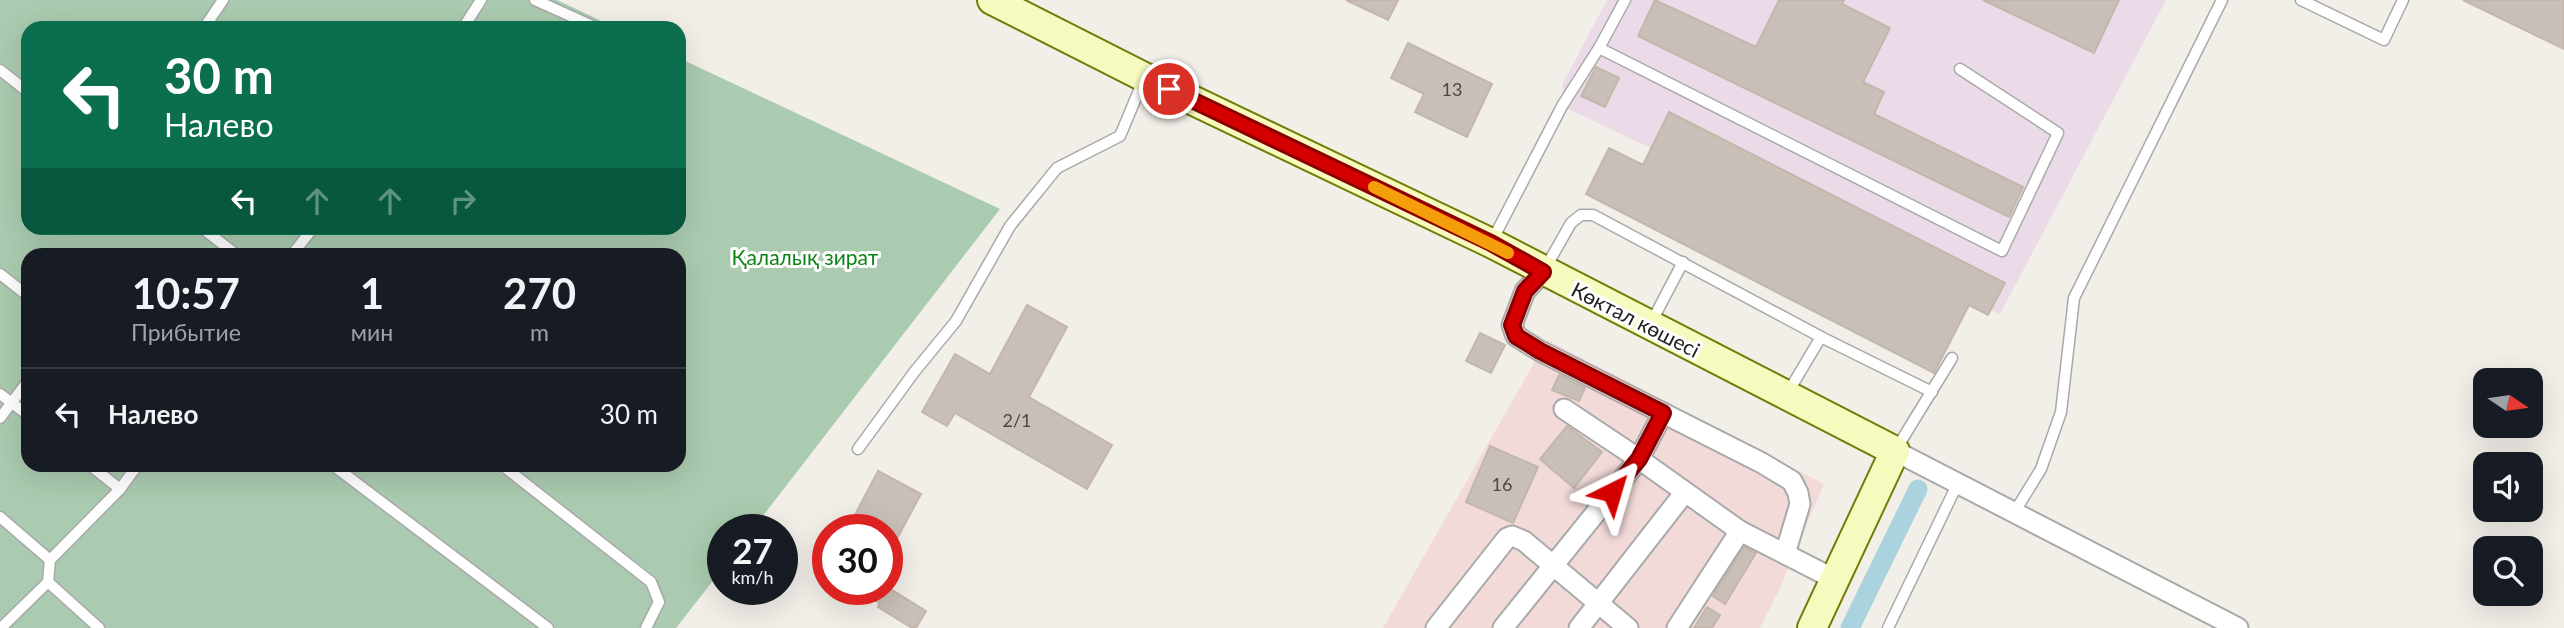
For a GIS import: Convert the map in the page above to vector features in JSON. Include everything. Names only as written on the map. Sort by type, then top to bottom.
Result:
[{"type":"street","name":"Көктал көшесі","points":[[992,0],[1144,77],[1491,243],[2238,628]]},
{"type":"street","points":[[1543,272],[1525,291],[1512,325],[1516,336],[1540,351],[1762,463],[1792,481],[1800,505],[1785,554]]},
{"type":"street","points":[[1564,409],[1741,531],[1834,579]]},
{"type":"street","points":[[1503,628],[1639,459],[1663,413]]},
{"type":"street","points":[[1812,628],[1895,451]]},
{"type":"street","points":[[1579,628],[1685,492]]},
{"type":"street","points":[[1678,628],[1741,531]]},
{"type":"street","points":[[1436,628],[1507,538],[1512,536],[1524,541],[1628,628]]},
{"type":"lane","points":[[209,21],[223,0]]},
{"type":"lane","points":[[468,21],[481,0]]},
{"type":"lane","points":[[535,0],[582,21]]},
{"type":"lane","points":[[1491,243],[1562,106],[1599,48],[1625,0]]},
{"type":"lane","points":[[2014,513],[2042,469],[2061,412],[2074,298],[2222,0]]},
{"type":"lane","points":[[2301,0],[2384,40],[2403,0]]},
{"type":"lane","points":[[1599,48],[2002,251],[2058,133],[1960,69]]},
{"type":"lane","points":[[0,70],[21,86]]},
{"type":"lane","points":[[858,449],[915,371],[956,321],[1010,226],[1057,168],[1120,136],[1144,77]]},
{"type":"lane","points":[[1543,272],[1571,223],[1581,215],[1593,215],[1684,261],[1821,337],[1932,392]]},
{"type":"lane","points":[[211,235],[228,248]]},
{"type":"lane","points":[[1649,326],[1684,261]]},
{"type":"lane","points":[[0,274],[21,290]]},
{"type":"lane","points":[[1786,396],[1821,337]]},
{"type":"lane","points":[[1895,451],[1952,358]]},
{"type":"lane","points":[[0,418],[21,391]]},
{"type":"lane","points":[[0,394],[21,409]]},
{"type":"lane","points":[[99,472],[120,489]]},
{"type":"lane","points":[[1,628],[48,582],[50,560],[120,489],[133,472]]},
{"type":"lane","points":[[342,472],[548,628]]},
{"type":"lane","points":[[511,472],[651,582],[659,603],[646,628]]},
{"type":"lane","points":[[1888,628],[1957,485]]},
{"type":"lane","points":[[0,517],[50,560]]},
{"type":"lane","points":[[48,582],[99,628]]},
{"type":"shaded area","points":[[1607,0],[2166,0],[2000,314],[1562,106],[1563,83]]},
{"type":"shaded area","points":[[1547,340],[1824,484],[1760,628],[1383,628]]},
{"type":"green space","name":"Қалалық зират","points":[[0,0],[557,0],[601,21],[21,21],[21,235],[686,235],[686,61],[1000,209],[764,514],[707,514],[707,588],[676,628],[0,628]]},
{"type":"building","points":[[1346,0],[1398,0],[1388,20]]},
{"type":"building","points":[[1655,0],[1756,47],[1779,0],[1844,0],[1842,4],[1890,28],[1863,82],[1884,92],[1874,114],[2023,187],[2009,217],[1638,36]]},
{"type":"building","points":[[1983,0],[2119,0],[2094,53]]},
{"type":"building","points":[[2463,0],[2564,0],[2564,49]]},
{"type":"building","points":[[1408,43],[1492,84],[1467,137],[1415,112],[1424,94],[1391,78]]},
{"type":"building","points":[[1596,67],[1619,78],[1605,107],[1581,96]]},
{"type":"building","points":[[1669,112],[2005,283],[1988,315],[1969,305],[1934,373],[1586,194],[1609,148],[1643,165]]},
{"type":"building","points":[[1027,305],[1067,327],[1029,397],[1112,445],[1087,489],[955,413],[947,426],[922,412],[955,354],[990,374]]},
{"type":"building","points":[[1480,333],[1505,345],[1491,373],[1466,361]]},
{"type":"building","points":[[1559,375],[1585,388],[1579,401],[1552,390]]},
{"type":"building","points":[[1567,426],[1602,452],[1574,488],[1540,459]]},
{"type":"building","points":[[1490,446],[1538,467],[1513,523],[1466,502]]},
{"type":"building","points":[[878,471],[921,494],[903,527],[903,514],[855,514]]},
{"type":"building","points":[[1744,547],[1756,553],[1725,604],[1713,596]]},
{"type":"building","points":[[903,597],[926,611],[916,628],[912,628],[878,607],[903,605]]},
{"type":"building","points":[[1707,607],[1720,615],[1712,628],[1694,628]]},
{"type":"waterway","points":[[1850,628],[1918,489]]},
{"type":"slow traffic","points":[[1374,187],[1508,253]]},
{"type":"route","points":[[1169,89],[1491,243],[1543,272],[1525,291],[1512,325],[1516,336],[1540,351],[1663,413],[1639,459],[1612,492]]}]
